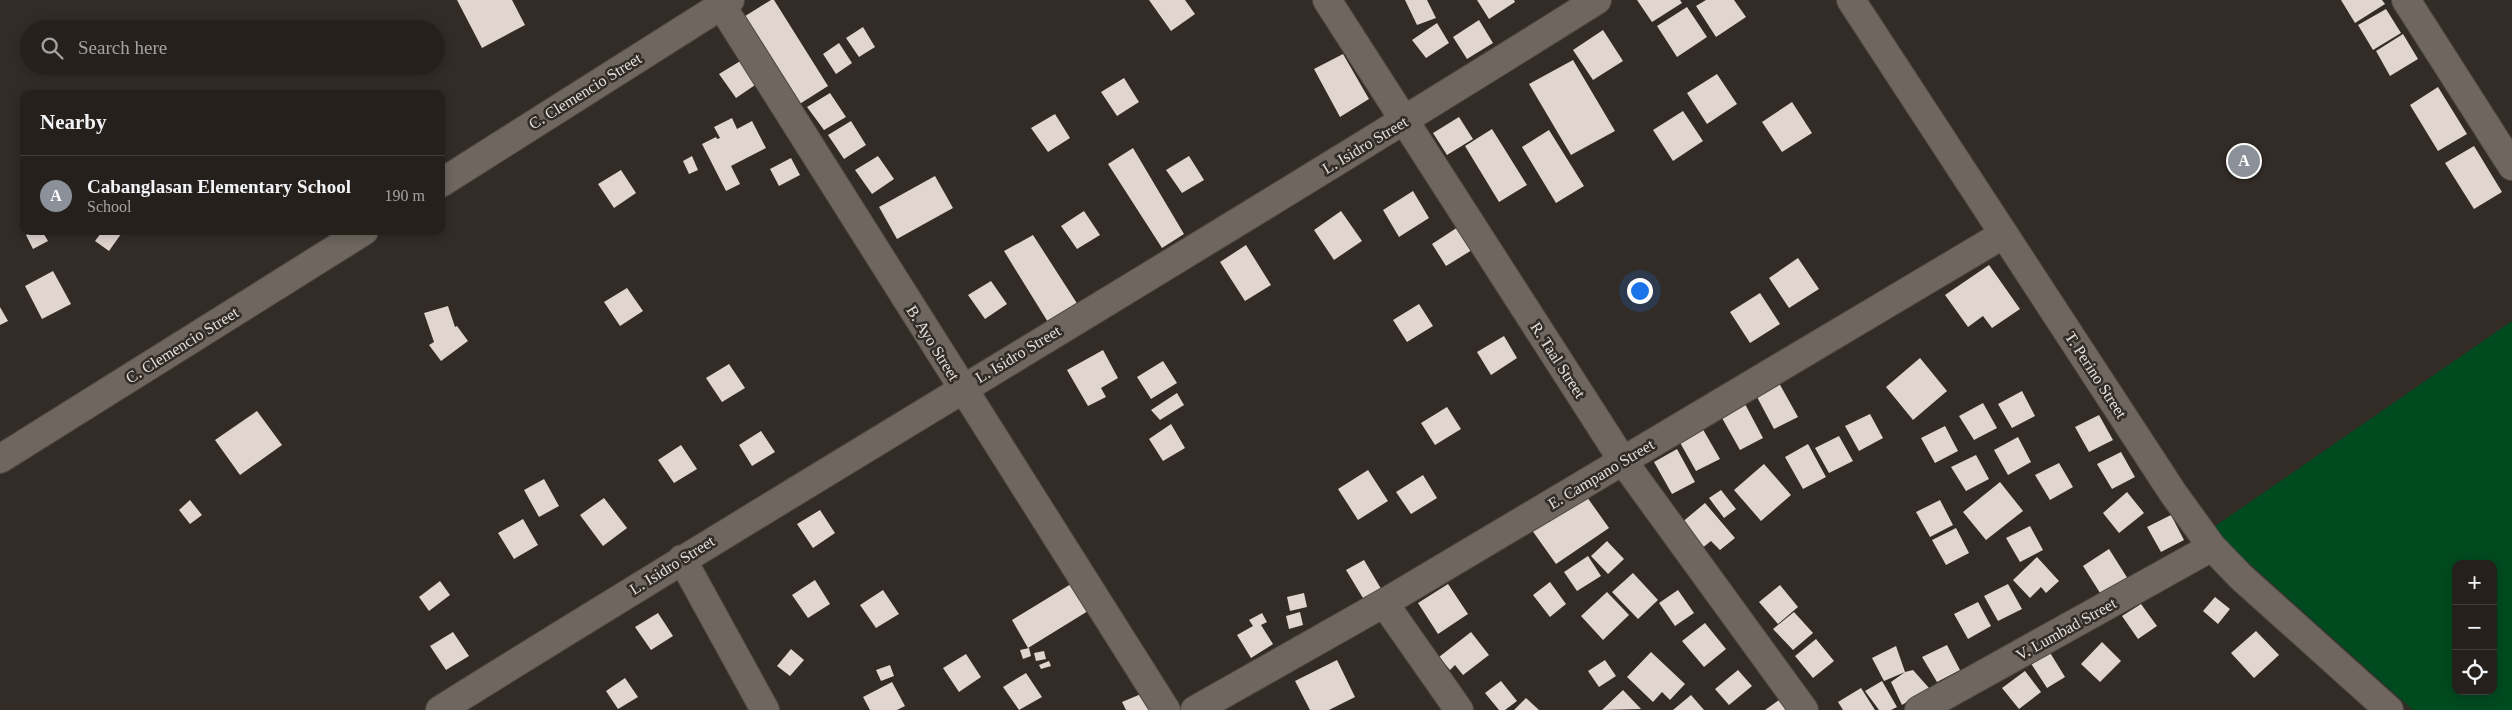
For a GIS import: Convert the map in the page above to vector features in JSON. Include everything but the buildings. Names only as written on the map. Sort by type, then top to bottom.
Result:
[{"type":"street","name":"R. Taal Street","points":[[1327,0],[1623,461],[1804,710]]},
{"type":"street","name":"L. Isidro Street","points":[[440,710],[682,559],[1404,121],[1597,0]]},
{"type":"street","name":"T. Perino Street","points":[[1851,0],[2173,493],[2212,547],[2248,584],[2389,710]]},
{"type":"street","points":[[2406,0],[2512,166]]},
{"type":"street","name":"C. Clemencio Street","points":[[445,180],[723,2]]},
{"type":"street","name":"B. Ayo Street","points":[[723,2],[962,389],[1166,710]]},
{"type":"street","name":"E. Campano Street","points":[[1195,710],[1384,603],[2004,234]]},
{"type":"street","name":"C. Clemencio Street","points":[[0,460],[358,235]]},
{"type":"street","name":"V. Lumbad Street","points":[[1919,710],[2212,547]]},
{"type":"street","points":[[682,559],[765,710]]},
{"type":"street","points":[[1384,603],[1458,710]]},
{"type":"green space","points":[[2512,321],[2512,710],[2413,710],[2211,529]]},
{"type":"place","name":"Cabanglasan Elementary School","points":[[2244,161]]}]
